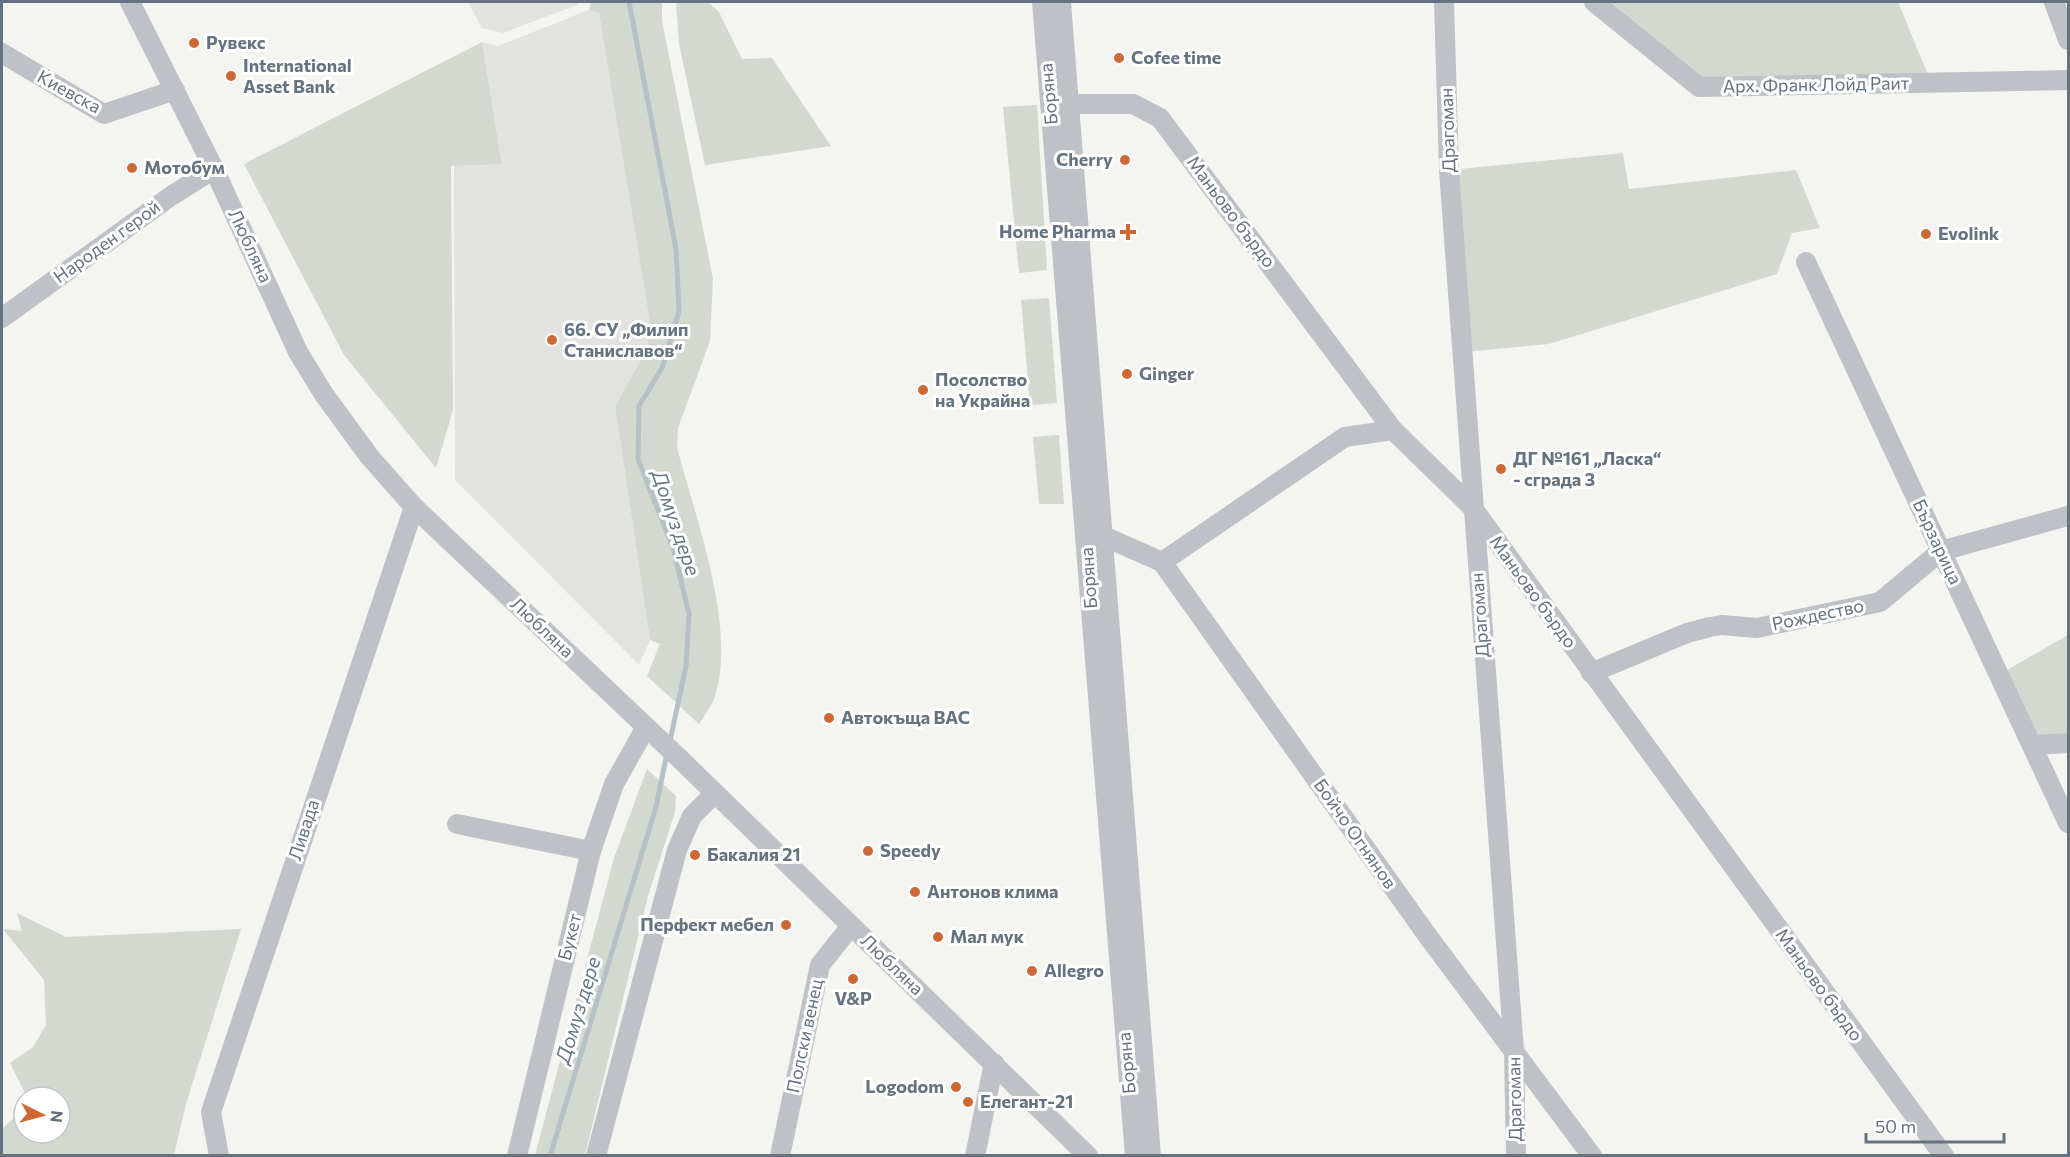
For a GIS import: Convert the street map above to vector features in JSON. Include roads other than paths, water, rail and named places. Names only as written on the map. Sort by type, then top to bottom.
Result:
[{"type":"street","name":"Любляна","points":[[130,2],[214,169],[298,352],[323,393],[369,456],[414,507],[680,759],[1088,1155]]},
{"type":"street","name":"Боряна","points":[[1042,2],[1135,1155]]},
{"type":"street","name":"Боряна","points":[[1060,2],[1070,104],[1101,535],[1151,1155]]},
{"type":"street","name":"Драгоман","points":[[1444,2],[1449,170],[1464,352],[1472,507],[1514,1051],[1516,1155]]},
{"type":"street","name":"Арх. Франк Лойд Раит","points":[[1594,2],[1699,87],[2068,80]]},
{"type":"street","points":[[2054,2],[2068,40]]},
{"type":"street","name":"Киевска","points":[[2,53],[104,114],[175,90]]},
{"type":"street","name":"Маньово бърдо","points":[[1070,104],[1133,104],[1161,118],[1393,430],[1472,507],[1944,1155]]},
{"type":"street","name":"Народен герой","points":[[2,318],[171,196],[214,169]]},
{"type":"street","name":"Бързарица","points":[[1806,262],[2068,823]]},
{"type":"street","points":[[1101,535],[1162,562],[1345,437],[1393,430]]},
{"type":"street","name":"Ливада","points":[[219,1155],[210,1112],[414,507]]},
{"type":"street","name":"Рождество","points":[[1591,673],[1688,633],[1710,627],[1722,625],[1756,628],[1880,602],[1941,551],[2068,516]]},
{"type":"street","name":"Бойчо Огнянов","points":[[1162,562],[1427,935],[1592,1155]]},
{"type":"street","name":"Букет","points":[[517,1155],[591,851],[614,784],[650,731]]},
{"type":"street","points":[[2032,745],[2068,743]]},
{"type":"street","points":[[596,1155],[677,850],[692,816],[715,793]]},
{"type":"street","points":[[457,824],[591,851]]},
{"type":"street","name":"Полски венец","points":[[780,1155],[820,965],[851,926]]},
{"type":"street","points":[[975,1155],[994,1063]]},
{"type":"waterway","name":"Домуз дере","points":[[629,2],[676,249],[679,311],[662,368],[639,406],[638,459],[673,548],[689,614],[686,666],[670,741]]},
{"type":"waterway","name":"Домуз дере","points":[[550,1156],[656,807],[667,753]]},
{"type":"place","name":"Рувекс","points":[[194,43]]},
{"type":"place","name":"Cofee time","points":[[1119,58]]},
{"type":"place","name":"International Asset Bank","points":[[231,76]]},
{"type":"place","name":"Cherry","points":[[1125,160]]},
{"type":"place","name":"Мотобум","points":[[132,168]]},
{"type":"place","name":"Home Pharma","points":[[1128,232]]},
{"type":"place","name":"Evolink","points":[[1926,234]]},
{"type":"place","name":"66. СУ „Филип Станиславов“","points":[[552,340]]},
{"type":"place","name":"Ginger","points":[[1127,374]]},
{"type":"place","name":"Посолство на Украйна","points":[[923,390]]},
{"type":"place","name":"ДГ №161 „Ласка“ - сграда 3","points":[[1501,469]]},
{"type":"place","name":"Автокъща ВАС","points":[[829,718]]},
{"type":"place","name":"Speedy","points":[[868,851]]},
{"type":"place","name":"Бакалия 21","points":[[695,855]]},
{"type":"place","name":"Антонов клима","points":[[915,892]]},
{"type":"place","name":"Перфект мебел","points":[[786,925]]},
{"type":"place","name":"Мал мук","points":[[938,937]]},
{"type":"place","name":"Allegro","points":[[1032,971]]},
{"type":"place","name":"V&P","points":[[853,979]]},
{"type":"place","name":"Logodom","points":[[956,1087]]},
{"type":"place","name":"Елегант-21","points":[[968,1102]]}]
